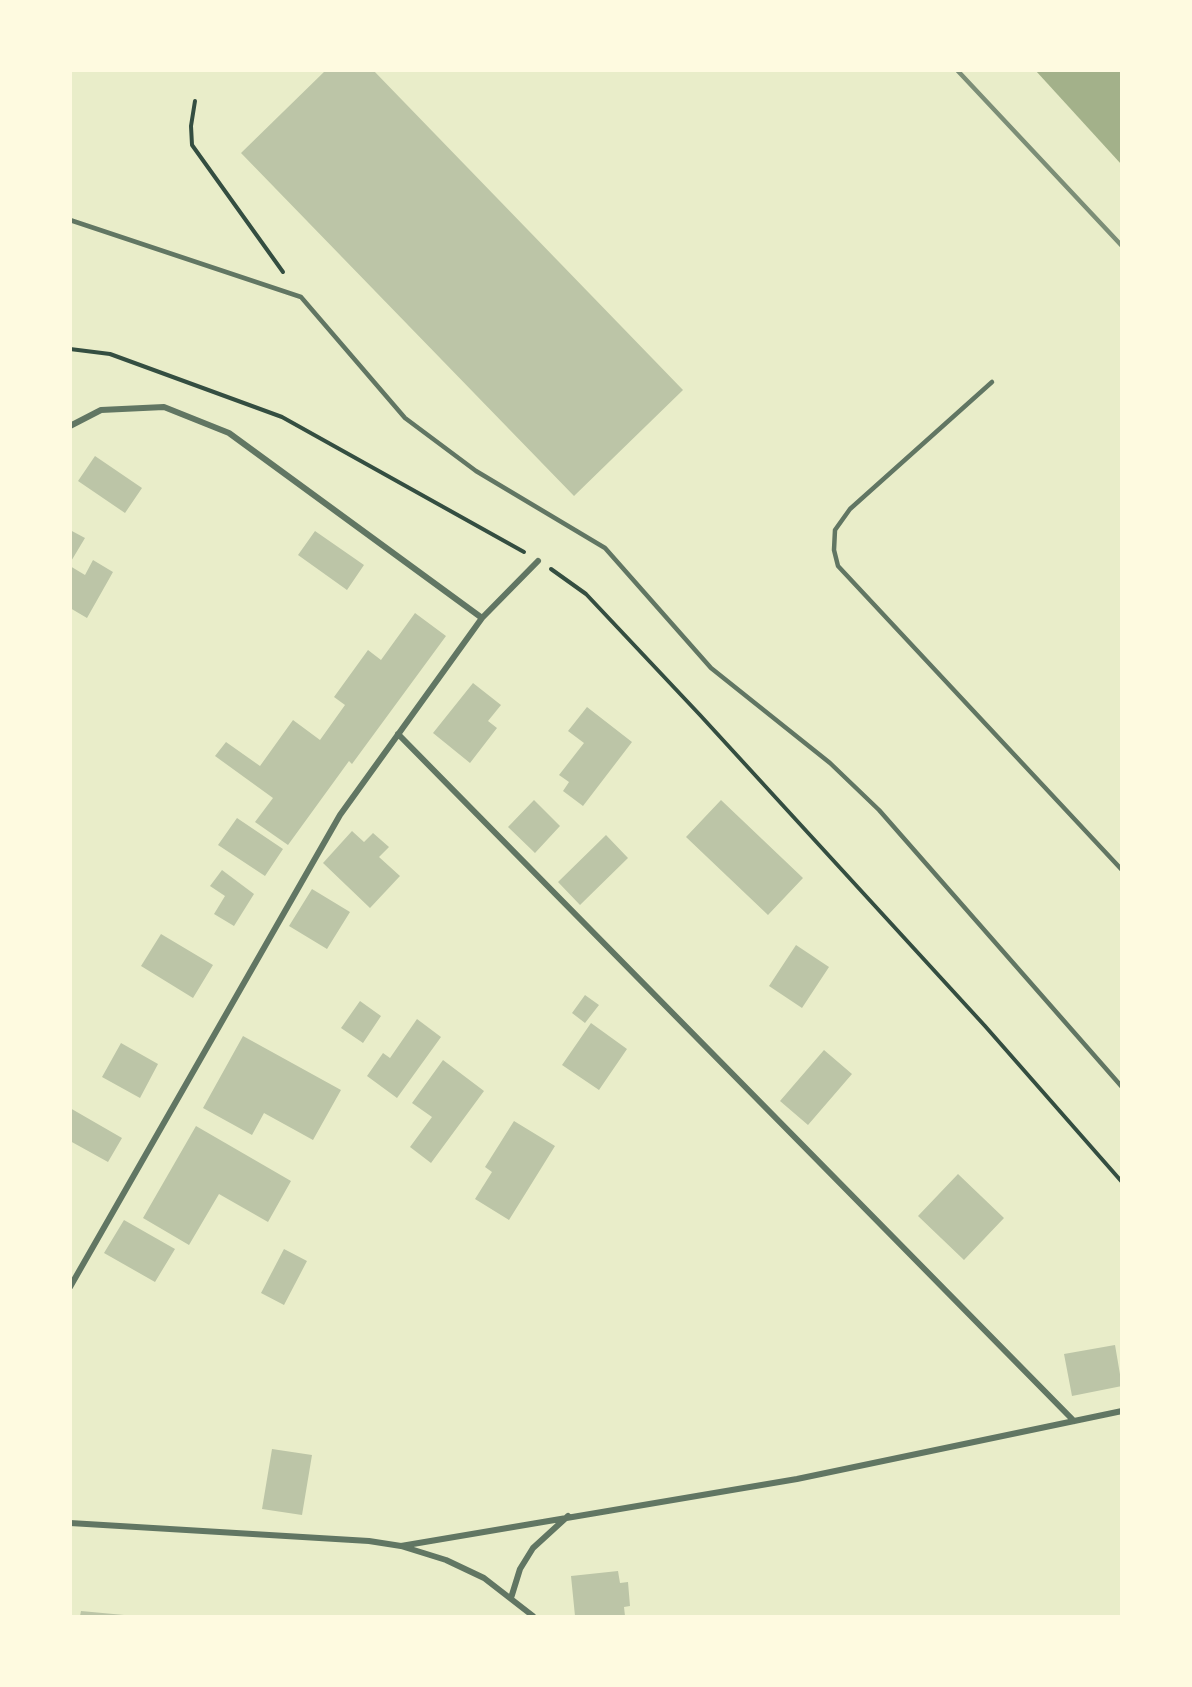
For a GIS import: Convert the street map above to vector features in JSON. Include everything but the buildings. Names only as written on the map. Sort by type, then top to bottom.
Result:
[{"type":"street","points":[[70,426],[101,410],[164,407],[229,433],[482,618]]},
{"type":"street","points":[[70,1287],[340,815],[482,618],[538,561]]},
{"type":"street","points":[[398,734],[1074,1421]]},
{"type":"street","points":[[400,1546],[797,1479],[1122,1411]]},
{"type":"street","points":[[511,1598],[520,1569],[533,1548],[568,1516]]},
{"type":"street","points":[[70,1523],[369,1541],[400,1546],[446,1560],[484,1578],[533,1617]]},
{"type":"lane","points":[[70,220],[301,297],[405,418],[476,471],[604,548],[711,668],[830,763],[879,810],[1122,1087]]},
{"type":"lane","points":[[992,382],[850,508],[835,530],[834,550],[838,566],[1122,870]]},
{"type":"path","points":[[195,101],[191,126],[192,145],[301,297]]},
{"type":"path","points":[[70,349],[110,354],[282,417],[538,561],[594,602],[846,872],[1122,1182]]},
{"type":"shaded area","points":[[1036,71],[1121,71],[1121,164]]},
{"type":"railway","points":[[957,70],[1122,246]]}]
